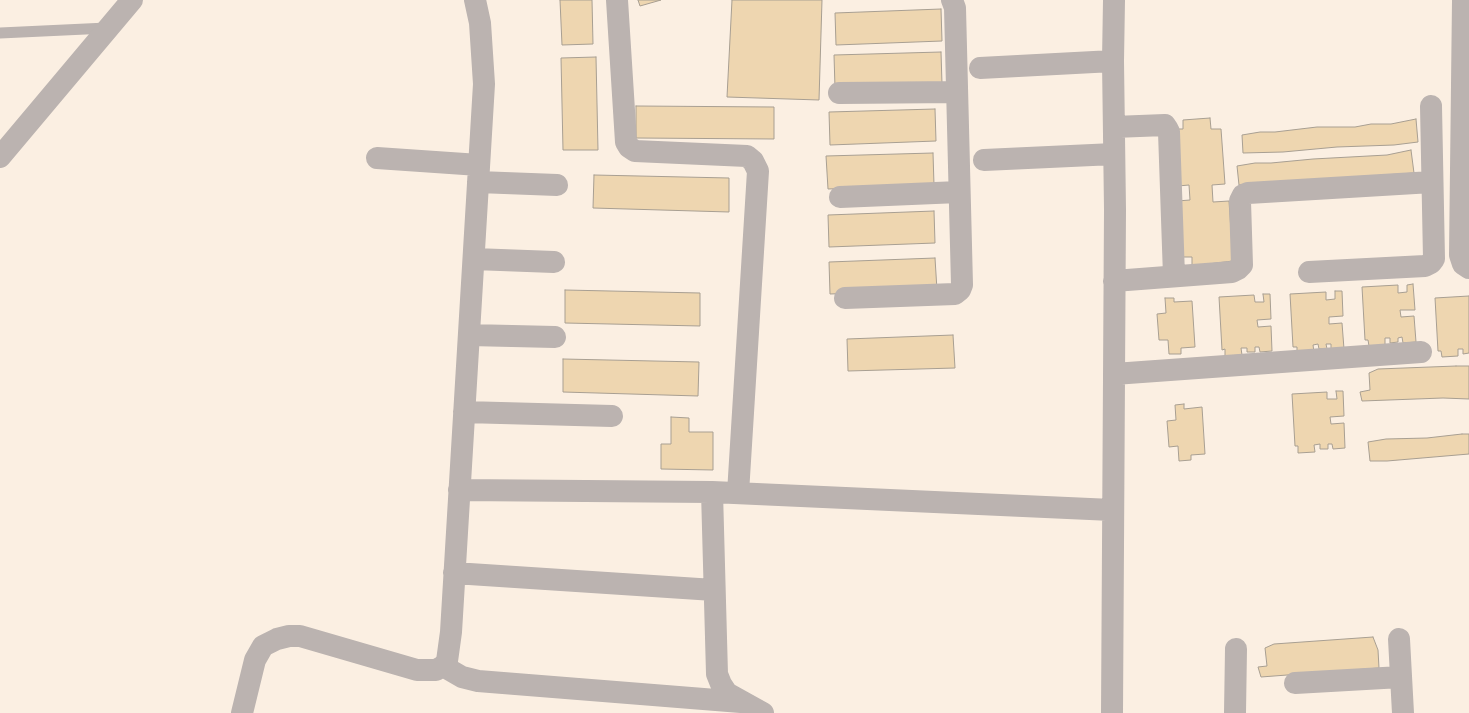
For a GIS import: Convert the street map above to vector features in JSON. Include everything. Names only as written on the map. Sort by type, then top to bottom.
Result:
[{"type":"street","points":[[0,157],[132,0]]},
{"type":"street","points":[[242,713],[255,660],[263,646],[277,639],[289,636],[300,636],[417,670],[436,670],[443,666],[447,661],[450,639],[460,490],[484,84],[481,30],[476,0]]},
{"type":"street","points":[[618,0],[626,142],[629,148],[635,150],[747,156],[753,161],[758,171],[738,493]]},
{"type":"street","points":[[846,298],[955,294],[960,290],[962,285],[955,8],[952,0]]},
{"type":"street","points":[[1112,713],[1114,0]]},
{"type":"street","points":[[1463,0],[1460,255],[1463,264],[1469,268]]},
{"type":"street","points":[[980,68],[1113,61]]},
{"type":"street","points":[[840,93],[957,92]]},
{"type":"street","points":[[1309,272],[1425,266],[1431,263],[1434,259],[1431,106]]},
{"type":"street","points":[[1114,127],[1165,125],[1167,128],[1174,276]]},
{"type":"street","points":[[984,160],[1114,154]]},
{"type":"street","points":[[377,158],[557,185]]},
{"type":"street","points":[[1114,281],[1232,272],[1238,269],[1242,265],[1240,201],[1243,196],[1248,193],[1432,182]]},
{"type":"street","points":[[840,197],[959,192]]},
{"type":"street","points":[[474,259],[554,262]]},
{"type":"street","points":[[469,335],[555,337]]},
{"type":"street","points":[[1114,374],[1421,352]]},
{"type":"street","points":[[464,412],[612,416]]},
{"type":"street","points":[[460,490],[712,492],[1112,510]]},
{"type":"street","points":[[712,492],[714,590],[718,674],[720,684],[727,693],[763,713]]},
{"type":"street","points":[[454,574],[714,590]]},
{"type":"street","points":[[1399,638],[1403,713]]},
{"type":"street","points":[[1235,713],[1236,649]]},
{"type":"street","points":[[443,666],[462,677],[478,681],[741,702]]},
{"type":"street","points":[[1295,683],[1401,677]]},
{"type":"lane","points":[[0,33],[109,28]]},
{"type":"building","points":[[560,0],[592,0],[593,44],[562,45]]},
{"type":"building","points":[[638,0],[661,0],[640,6]]},
{"type":"building","points":[[732,0],[822,0],[819,100],[727,97]]},
{"type":"building","points":[[941,9],[942,41],[836,45],[835,13]]},
{"type":"building","points":[[941,52],[942,84],[835,88],[834,55]]},
{"type":"building","points":[[596,57],[598,150],[563,150],[561,58]]},
{"type":"building","points":[[636,106],[774,107],[774,139],[636,138]]},
{"type":"building","points":[[935,109],[936,141],[830,145],[829,112]]},
{"type":"building","points":[[1210,118],[1211,129],[1221,129],[1225,184],[1212,185],[1213,202],[1229,201],[1233,261],[1192,266],[1192,257],[1181,257],[1177,201],[1190,200],[1189,185],[1178,186],[1174,129],[1183,129],[1183,120]]},
{"type":"building","points":[[1416,119],[1418,142],[1394,145],[1337,147],[1283,152],[1243,153],[1242,135],[1317,127],[1355,127],[1371,124],[1391,124]]},
{"type":"building","points":[[1411,150],[1414,173],[1239,185],[1237,166],[1255,163],[1387,155]]},
{"type":"building","points":[[933,153],[934,185],[828,189],[826,156]]},
{"type":"building","points":[[594,175],[729,178],[729,212],[593,208]]},
{"type":"building","points":[[934,211],[935,243],[829,247],[828,215]]},
{"type":"building","points":[[935,258],[937,290],[830,294],[829,262]]},
{"type":"building","points":[[1413,284],[1415,310],[1400,310],[1401,317],[1414,316],[1416,342],[1403,343],[1402,337],[1398,338],[1398,342],[1390,343],[1390,338],[1385,338],[1385,345],[1369,346],[1368,340],[1365,340],[1362,287],[1398,285],[1398,293],[1407,292],[1407,285]]},
{"type":"building","points":[[565,290],[700,293],[700,326],[565,323]]},
{"type":"building","points":[[1335,291],[1342,291],[1343,316],[1329,317],[1329,324],[1342,323],[1344,349],[1331,349],[1331,344],[1326,344],[1327,349],[1319,349],[1318,344],[1313,345],[1314,352],[1297,353],[1297,347],[1293,347],[1290,294],[1326,292],[1326,300],[1335,299]]},
{"type":"building","points":[[1263,294],[1270,294],[1271,319],[1257,320],[1258,327],[1271,326],[1272,351],[1260,352],[1259,347],[1255,347],[1255,352],[1247,352],[1247,348],[1241,348],[1242,355],[1225,356],[1225,349],[1222,350],[1219,297],[1254,295],[1255,302],[1264,302]]},
{"type":"building","points":[[1469,296],[1469,353],[1463,354],[1463,349],[1458,349],[1458,356],[1442,357],[1441,351],[1438,351],[1435,298]]},
{"type":"building","points":[[1165,298],[1174,298],[1174,302],[1192,301],[1195,347],[1181,348],[1181,354],[1169,354],[1168,340],[1159,340],[1157,314],[1166,313]]},
{"type":"building","points":[[953,335],[955,368],[848,371],[847,339]]},
{"type":"building","points":[[563,359],[699,362],[698,396],[563,392]]},
{"type":"building","points":[[1469,366],[1469,399],[1443,398],[1362,401],[1360,392],[1370,390],[1369,373],[1378,369]]},
{"type":"building","points":[[1336,391],[1343,391],[1344,416],[1330,417],[1331,424],[1344,423],[1345,448],[1333,449],[1332,444],[1328,444],[1328,449],[1320,449],[1320,444],[1314,445],[1315,452],[1298,453],[1298,446],[1295,446],[1292,394],[1327,392],[1327,399],[1337,399]]},
{"type":"building","points":[[1184,404],[1184,409],[1202,407],[1205,454],[1191,455],[1191,460],[1179,461],[1178,446],[1169,447],[1167,421],[1176,420],[1175,405]]},
{"type":"building","points":[[671,417],[689,418],[689,432],[713,432],[713,470],[661,469],[661,444],[671,444]]},
{"type":"building","points":[[1469,434],[1469,454],[1370,461],[1368,442],[1386,439],[1427,438]]},
{"type":"building","points":[[1373,637],[1378,650],[1379,668],[1261,677],[1258,667],[1267,666],[1265,648],[1274,644]]}]
